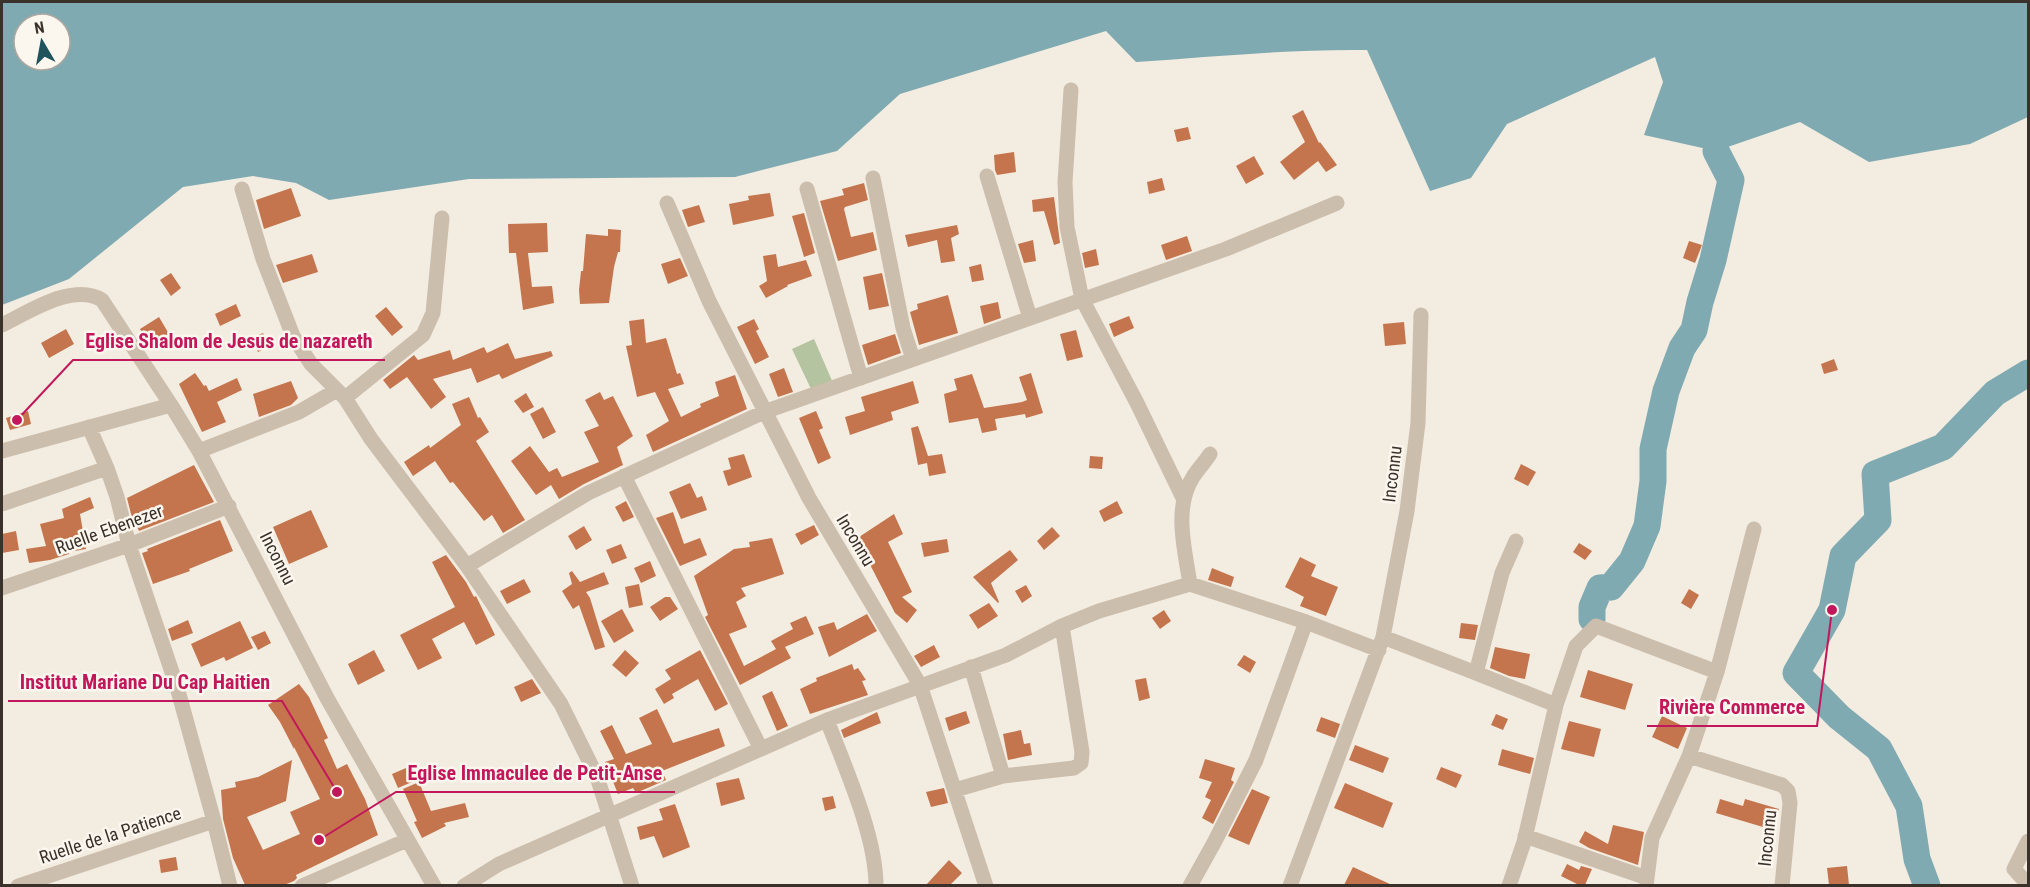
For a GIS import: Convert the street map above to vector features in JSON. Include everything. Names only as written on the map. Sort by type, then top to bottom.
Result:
[{"type":"street","points":[[1071,90],[1065,182],[1066,215],[1082,299],[1137,403],[1184,500]]},
{"type":"street","points":[[987,176],[1030,318]]},
{"type":"street","points":[[873,178],[903,328],[913,359]]},
{"type":"street","points":[[243,189],[260,251],[293,336],[311,364],[341,394],[371,439],[467,566],[561,704],[597,777],[632,885]]},
{"type":"street","points":[[807,189],[861,378]]},
{"type":"street","name":"Inconnu","points":[[667,203],[708,301],[808,498],[920,685],[986,885]]},
{"type":"street","points":[[467,566],[588,493],[764,412],[1226,249],[1337,203]]},
{"type":"street","points":[[200,451],[341,394],[423,335],[432,313],[442,218]]},
{"type":"street","name":"Inconnu","points":[[2,325],[50,302],[73,295],[92,294],[102,300],[200,451],[327,698],[434,885]]},
{"type":"street","name":"Inconnu","points":[[1290,885],[1381,643],[1407,511],[1418,423],[1420,315]]},
{"type":"street","points":[[2,451],[171,405]]},
{"type":"street","points":[[89,427],[117,497],[129,545],[177,687],[230,885]]},
{"type":"street","points":[[1190,584],[1181,520],[1184,500],[1192,479],[1210,454]]},
{"type":"street","points":[[2,504],[107,468]]},
{"type":"street","points":[[624,476],[761,749]]},
{"type":"street","name":"Ruelle Ebenezer","points":[[2,588],[129,545],[229,506]]},
{"type":"street","points":[[1525,836],[1647,882],[1652,838],[1689,756],[1717,672],[1754,530]]},
{"type":"street","points":[[1476,673],[1502,573],[1516,541]]},
{"type":"street","points":[[464,885],[499,864],[827,720],[1006,655],[1062,626],[1099,611],[1190,584],[1306,622],[1476,673],[1556,705]]},
{"type":"street","points":[[1190,885],[1256,759],[1306,622]]},
{"type":"street","points":[[955,790],[1003,776],[1074,768],[1081,763],[1082,752],[1062,626]]},
{"type":"street","points":[[1509,885],[1525,836],[1556,705],[1576,646],[1596,626],[1717,672]]},
{"type":"street","points":[[971,667],[1003,776]]},
{"type":"street","points":[[827,720],[859,806],[872,849],[876,885]]},
{"type":"street","name":"Inconnu","points":[[1689,756],[1782,785],[1788,791],[1790,803],[1782,885]]},
{"type":"street","name":"Ruelle de la Patience","points":[[18,885],[214,822]]},
{"type":"street","points":[[302,885],[408,840]]},
{"type":"street","points":[[2028,842],[2014,869],[2028,881]]},
{"type":"green space","points":[[814,339],[833,383],[812,391],[792,349]]},
{"type":"water","points":[[2,2],[2028,2],[2028,117],[1970,144],[1869,162],[1800,122],[1716,151],[1644,135],[1663,82],[1655,57],[1507,124],[1471,178],[1430,191],[1367,50],[1280,52],[1136,62],[1106,31],[900,94],[837,151],[735,177],[469,179],[329,200],[296,183],[253,176],[183,187],[69,279],[2,305]]},
{"type":"building","points":[[1303,110],[1319,143],[1337,165],[1326,172],[1318,161],[1294,180],[1280,162],[1305,142],[1292,116]]},
{"type":"building","points":[[1188,127],[1191,139],[1177,142],[1174,130]]},
{"type":"building","points":[[1014,152],[1016,172],[997,175],[994,155]]},
{"type":"building","points":[[1254,156],[1264,174],[1246,184],[1236,166]]},
{"type":"building","points":[[1162,178],[1165,190],[1149,194],[1147,182]]},
{"type":"building","points":[[864,183],[868,200],[844,209],[851,237],[873,232],[877,250],[838,261],[820,201],[844,195],[842,189]]},
{"type":"building","points":[[291,188],[301,216],[264,229],[256,200]]},
{"type":"building","points":[[770,193],[774,216],[733,225],[729,204],[749,200],[748,196]]},
{"type":"building","points":[[1054,197],[1060,243],[1054,245],[1044,211],[1033,212],[1032,200]]},
{"type":"building","points":[[699,205],[705,222],[688,227],[682,210]]},
{"type":"building","points":[[804,213],[815,253],[804,257],[792,216]]},
{"type":"building","points":[[547,223],[548,252],[528,253],[532,287],[552,286],[554,303],[523,310],[516,253],[509,253],[508,224]]},
{"type":"building","points":[[957,225],[959,234],[951,238],[955,261],[941,263],[937,240],[908,247],[905,235]]},
{"type":"building","points":[[608,229],[621,230],[620,252],[618,252],[614,267],[609,303],[580,304],[579,290],[586,234],[608,236]]},
{"type":"building","points":[[1187,236],[1192,251],[1166,260],[1161,245]]},
{"type":"building","points":[[1033,240],[1036,261],[1024,263],[1018,244]]},
{"type":"building","points":[[1689,241],[1702,245],[1695,263],[1683,258]]},
{"type":"building","points":[[1096,249],[1099,265],[1085,268],[1082,253]]},
{"type":"building","points":[[312,254],[318,272],[283,283],[276,265]]},
{"type":"building","points":[[776,254],[778,267],[806,260],[812,276],[787,285],[766,298],[759,286],[767,281],[763,256]]},
{"type":"building","points":[[680,258],[688,276],[668,284],[661,264]]},
{"type":"building","points":[[981,264],[984,280],[972,282],[969,267]]},
{"type":"building","points":[[171,273],[181,288],[171,296],[160,280]]},
{"type":"building","points":[[882,273],[889,306],[869,310],[863,277]]},
{"type":"building","points":[[948,295],[958,333],[919,345],[910,312],[918,309],[917,304]]},
{"type":"building","points":[[998,302],[1001,318],[984,324],[980,306]]},
{"type":"building","points":[[236,304],[241,316],[220,326],[215,314]]},
{"type":"building","points":[[386,307],[403,327],[392,336],[375,316]]},
{"type":"building","points":[[1129,316],[1134,328],[1114,337],[1109,324]]},
{"type":"building","points":[[159,317],[169,334],[150,346],[140,329]]},
{"type":"building","points":[[644,319],[646,343],[666,338],[677,374],[680,373],[684,384],[668,389],[681,417],[701,407],[700,404],[719,396],[715,382],[735,375],[747,409],[653,452],[646,435],[669,421],[655,392],[637,397],[626,346],[632,345],[629,321]]},
{"type":"building","points":[[754,319],[759,329],[756,331],[769,357],[755,364],[737,327]]},
{"type":"building","points":[[1404,322],[1406,344],[1385,346],[1383,324]]},
{"type":"building","points":[[66,329],[74,344],[49,358],[41,343]]},
{"type":"building","points":[[1076,330],[1083,357],[1067,361],[1060,334]]},
{"type":"building","points":[[263,333],[270,346],[258,352],[252,338]]},
{"type":"building","points":[[895,334],[901,353],[868,365],[862,345]]},
{"type":"building","points":[[508,343],[515,359],[551,351],[553,356],[502,379],[499,374],[477,383],[471,368],[433,379],[446,397],[431,409],[407,377],[390,389],[383,380],[414,355],[418,360],[450,350],[453,360],[484,347],[487,353]]},
{"type":"building","points":[[1834,359],[1838,370],[1824,374],[1821,364]]},
{"type":"building","points":[[784,368],[793,392],[778,397],[769,374]]},
{"type":"building","points":[[195,373],[209,391],[237,378],[242,390],[217,402],[226,422],[202,432],[179,384]]},
{"type":"building","points":[[1031,373],[1043,413],[1026,418],[1025,414],[995,419],[997,430],[982,433],[978,418],[949,423],[944,394],[957,390],[954,379],[972,374],[984,408],[1027,400],[1019,377]]},
{"type":"building","points":[[291,381],[298,398],[291,405],[259,417],[253,394]]},
{"type":"building","points":[[913,381],[919,403],[891,412],[893,420],[850,435],[845,417],[865,411],[861,397]]},
{"type":"building","points":[[600,392],[604,400],[613,396],[633,436],[617,447],[623,465],[559,499],[551,485],[536,495],[511,461],[530,446],[549,472],[557,468],[562,477],[599,462],[584,432],[599,426],[585,400]]},
{"type":"building","points":[[526,393],[534,407],[523,413],[514,401]]},
{"type":"building","points":[[469,397],[478,418],[480,417],[489,432],[476,441],[525,520],[503,533],[492,515],[484,521],[453,482],[450,483],[435,461],[413,476],[404,462],[429,445],[430,448],[461,425],[452,404]]},
{"type":"building","points":[[543,407],[556,432],[543,439],[530,414]]},
{"type":"building","points":[[28,411],[31,424],[10,430],[6,418]]},
{"type":"building","points":[[816,411],[823,428],[819,430],[831,458],[818,464],[799,418]]},
{"type":"building","points":[[918,426],[928,456],[942,454],[946,473],[929,476],[927,463],[918,465],[911,428]]},
{"type":"building","points":[[744,454],[752,477],[728,486],[723,471],[731,469],[728,458]]},
{"type":"building","points":[[1090,456],[1103,457],[1102,469],[1089,468]]},
{"type":"building","points":[[1521,464],[1536,472],[1528,486],[1514,479]]},
{"type":"building","points":[[194,465],[214,502],[139,531],[127,498]]},
{"type":"building","points":[[690,483],[697,498],[702,496],[707,510],[681,519],[669,492]]},
{"type":"building","points":[[90,497],[94,508],[80,514],[86,549],[69,552],[69,554],[50,560],[29,563],[26,549],[46,546],[40,524],[64,518],[62,509]]},
{"type":"building","points":[[626,501],[634,517],[623,522],[615,507]]},
{"type":"building","points":[[1117,501],[1123,513],[1104,522],[1099,511]]},
{"type":"building","points":[[311,510],[328,547],[289,564],[273,527]]},
{"type":"building","points":[[673,512],[684,544],[700,538],[707,555],[680,566],[656,518]]},
{"type":"building","points":[[894,514],[903,534],[888,542],[912,592],[902,597],[917,610],[907,623],[895,613],[863,551],[865,550],[859,537]]},
{"type":"building","points":[[220,520],[233,551],[189,569],[190,571],[153,584],[142,553]]},
{"type":"building","points":[[814,525],[819,535],[801,545],[795,534]]},
{"type":"building","points":[[584,526],[592,540],[576,550],[568,536]]},
{"type":"building","points":[[1052,527],[1060,536],[1044,550],[1037,541]]},
{"type":"building","points":[[16,531],[19,550],[2,553],[2,534]]},
{"type":"building","points":[[772,538],[784,574],[741,588],[746,596],[736,602],[747,627],[729,634],[744,666],[776,649],[771,641],[793,629],[790,623],[806,616],[814,634],[785,647],[791,658],[740,685],[705,617],[708,615],[694,576],[734,549],[750,547],[749,542]]},
{"type":"building","points":[[947,539],[949,552],[924,557],[921,543]]},
{"type":"building","points":[[1579,543],[1592,551],[1585,560],[1573,552]]},
{"type":"building","points":[[621,544],[627,558],[612,564],[606,550]]},
{"type":"building","points":[[1010,550],[1018,560],[991,583],[998,603],[973,577]]},
{"type":"building","points":[[446,555],[474,597],[476,596],[495,635],[476,645],[464,622],[432,639],[442,658],[418,670],[400,635],[455,607],[432,562]]},
{"type":"building","points":[[1300,557],[1316,565],[1311,576],[1338,587],[1326,616],[1300,606],[1304,597],[1285,587]]},
{"type":"building","points":[[650,561],[656,576],[641,583],[634,568]]},
{"type":"building","points":[[1212,568],[1234,577],[1231,587],[1208,580]]},
{"type":"building","points":[[572,571],[580,582],[604,572],[609,584],[586,592],[590,598],[605,647],[595,650],[579,605],[573,609],[562,591],[572,584],[569,573]]},
{"type":"building","points":[[524,579],[531,592],[507,604],[500,591]]},
{"type":"building","points":[[639,584],[643,605],[629,608],[625,587]]},
{"type":"building","points":[[1026,585],[1032,596],[1022,603],[1015,591]]},
{"type":"building","points":[[1689,589],[1699,595],[1691,609],[1681,603]]},
{"type":"building","points":[[665,597],[670,597],[678,609],[660,621],[650,607]]},
{"type":"building","points":[[989,603],[998,616],[978,629],[969,615]]},
{"type":"building","points":[[622,609],[634,631],[614,643],[601,621]]},
{"type":"building","points":[[1164,610],[1171,621],[1160,629],[1152,618]]},
{"type":"building","points":[[867,614],[877,631],[829,657],[818,627],[834,622],[837,630]]},
{"type":"building","points":[[188,620],[193,633],[172,641],[168,629]]},
{"type":"building","points":[[240,621],[253,648],[226,661],[224,657],[201,667],[191,644]]},
{"type":"building","points":[[1461,623],[1478,625],[1475,640],[1459,638]]},
{"type":"building","points":[[265,631],[271,643],[258,650],[251,637]]},
{"type":"building","points":[[934,645],[940,657],[921,667],[914,656]]},
{"type":"building","points":[[1495,647],[1530,654],[1525,679],[1509,676],[1490,668]]},
{"type":"building","points":[[374,650],[385,671],[358,685],[348,664]]},
{"type":"building","points":[[625,650],[639,663],[626,677],[612,665]]},
{"type":"building","points":[[700,650],[728,704],[715,711],[698,679],[672,694],[674,698],[664,704],[655,689],[671,679],[665,670]]},
{"type":"building","points":[[1244,655],[1256,662],[1250,673],[1237,665]]},
{"type":"building","points":[[852,664],[854,670],[858,668],[866,680],[862,681],[868,695],[810,714],[800,689],[817,681],[816,678]]},
{"type":"building","points":[[1588,670],[1633,684],[1625,710],[1580,697]]},
{"type":"building","points":[[1146,678],[1150,698],[1139,701],[1135,680]]},
{"type":"building","points":[[532,679],[541,693],[521,702],[514,687]]},
{"type":"building","points":[[299,684],[309,697],[328,738],[324,740],[337,769],[347,764],[365,799],[378,835],[296,875],[297,878],[294,881],[284,885],[245,885],[233,858],[223,819],[221,790],[236,787],[235,782],[258,777],[292,760],[286,801],[247,817],[263,850],[300,834],[290,812],[320,799],[294,747],[294,749],[268,705]]},
{"type":"building","points":[[772,691],[788,726],[777,731],[762,696]]},
{"type":"building","points":[[657,709],[673,743],[719,728],[725,746],[662,771],[666,780],[636,793],[633,788],[618,794],[605,762],[614,759],[600,731],[612,725],[626,754],[652,744],[639,718]]},
{"type":"building","points":[[966,711],[970,723],[949,731],[945,718]]},
{"type":"building","points":[[877,712],[881,723],[844,738],[841,730]]},
{"type":"building","points":[[1496,714],[1508,719],[1503,730],[1491,725]]},
{"type":"building","points":[[1662,716],[1687,728],[1678,749],[1652,737]]},
{"type":"building","points":[[1321,717],[1340,724],[1335,738],[1316,731]]},
{"type":"building","points":[[1569,721],[1601,729],[1594,757],[1561,749]]},
{"type":"building","points":[[1021,730],[1024,744],[1030,743],[1032,755],[1008,760],[1003,734]]},
{"type":"building","points":[[1355,745],[1389,758],[1383,773],[1349,760]]},
{"type":"building","points":[[1502,749],[1534,758],[1530,774],[1498,765]]},
{"type":"building","points":[[1205,759],[1235,768],[1231,780],[1234,782],[1213,824],[1202,818],[1211,800],[1205,797],[1212,782],[1199,778]]},
{"type":"building","points":[[1441,767],[1462,775],[1456,788],[1436,779]]},
{"type":"building","points":[[406,768],[412,782],[398,788],[392,774]]},
{"type":"building","points":[[739,778],[745,799],[721,806],[716,783]]},
{"type":"building","points":[[419,782],[431,811],[465,803],[469,817],[444,823],[446,826],[422,838],[403,789]]},
{"type":"building","points":[[1345,783],[1393,803],[1383,828],[1334,808]]},
{"type":"building","points":[[944,788],[948,803],[931,807],[926,792]]},
{"type":"building","points":[[1252,789],[1270,797],[1249,845],[1228,836]]},
{"type":"building","points":[[833,796],[836,808],[825,811],[822,798]]},
{"type":"building","points":[[1720,799],[1743,806],[1745,799],[1779,809],[1773,830],[1716,813]]},
{"type":"building","points":[[675,804],[690,847],[663,858],[654,836],[640,840],[637,827],[663,820],[659,809]]},
{"type":"building","points":[[1613,825],[1644,832],[1638,865],[1589,848],[1579,842],[1585,831],[1608,844]]},
{"type":"building","points":[[176,857],[178,870],[161,873],[159,860]]},
{"type":"building","points":[[949,860],[962,873],[950,885],[926,885]]},
{"type":"building","points":[[1567,864],[1579,870],[1581,866],[1592,869],[1585,885],[1579,885],[1561,876]]},
{"type":"building","points":[[1847,866],[1849,885],[1829,885],[1827,868]]},
{"type":"building","points":[[1353,867],[1392,885],[1344,885]]},
{"type":"waterway","points":[[1592,619],[1592,607],[1600,588],[1611,587],[1632,561],[1647,526],[1653,481],[1653,449],[1666,391],[1682,348],[1694,330],[1731,180],[1716,151]]},
{"type":"waterway","points":[[1927,886],[1917,859],[1909,806],[1879,749],[1839,717],[1796,673],[1832,610],[1843,556],[1878,520],[1875,474],[1943,447],[1995,393],[2028,373]]},
{"type":"place","name":"Eglise Shalom de Jesus de nazareth","points":[[17,420]]},
{"type":"place","name":"Rivière Commerce","points":[[1832,610]]},
{"type":"place","name":"Institut Mariane Du Cap Haitien","points":[[337,792]]},
{"type":"place","name":"Eglise Immaculee de Petit-Anse","points":[[319,840]]}]
